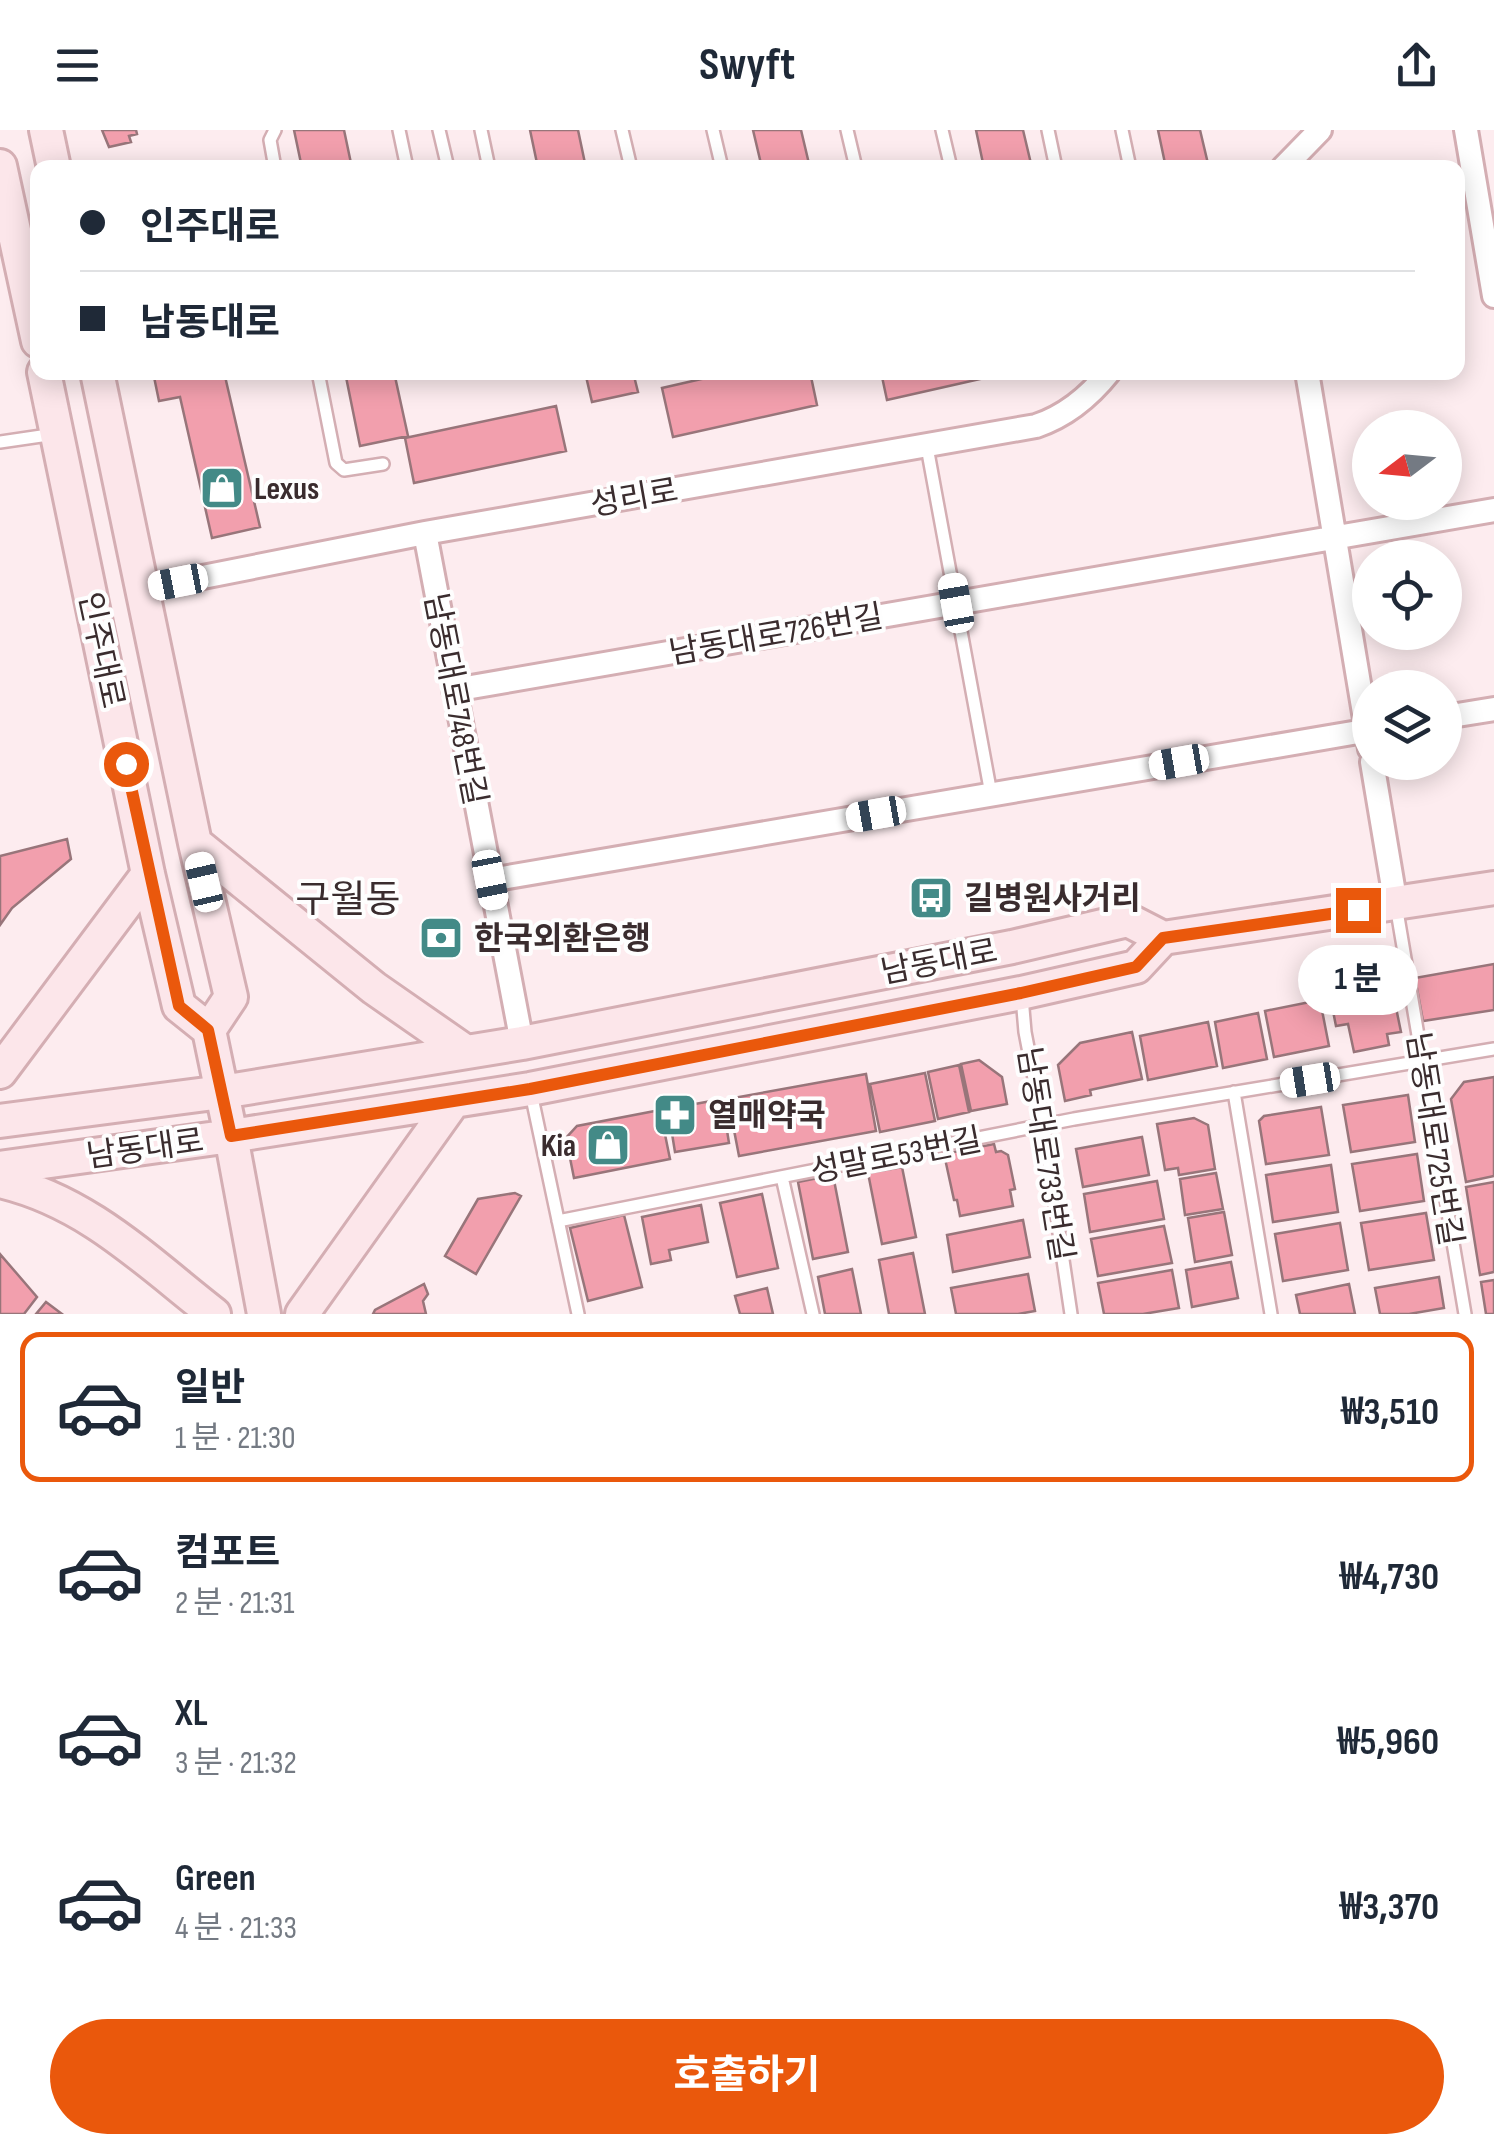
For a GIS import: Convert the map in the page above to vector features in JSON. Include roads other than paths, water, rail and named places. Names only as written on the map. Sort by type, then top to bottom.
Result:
[{"type":"main road","points":[[46,130],[52,160]]},
{"type":"main road","points":[[0,166],[30,304]]},
{"type":"main road","name":"인주대로","points":[[46,380],[148,874],[179,1006],[208,1030],[264,1314]]},
{"type":"main road","name":"인주대로","points":[[99,380],[231,997],[208,1030]]},
{"type":"main road","points":[[196,844],[374,988],[466,1052]]},
{"type":"main road","points":[[0,1072],[148,874]]},
{"type":"main road","name":"남동대로","points":[[0,1121],[222,1092],[522,1043],[1012,947],[1128,920],[1163,938],[1494,888]]},
{"type":"main road","name":"남동대로","points":[[0,1168],[530,1089],[1021,993],[1136,967],[1163,938]]},
{"type":"main road","points":[[302,1314],[452,1102]]},
{"type":"main road","points":[[0,1181],[67,1204],[114,1233],[214,1314]]},
{"type":"street","points":[[1292,160],[1320,130]]},
{"type":"street","points":[[1466,130],[1494,296]]},
{"type":"street","name":"성리로","points":[[142,589],[425,533],[1036,426],[1054,420],[1094,391],[1101,380]]},
{"type":"street","points":[[1308,380],[1357,670]]},
{"type":"street","name":"남동대로726번길","points":[[454,690],[1494,510]]},
{"type":"street","name":"남동대로748번길","points":[[425,533],[522,1043]]},
{"type":"street","points":[[1462,714],[1494,708]]},
{"type":"street","points":[[490,880],[991,794],[1352,739]]},
{"type":"street","points":[[1375,780],[1396,905]]},
{"type":"lane","points":[[274,160],[270,140],[275,130]]},
{"type":"lane","points":[[398,130],[405,160]]},
{"type":"lane","points":[[439,130],[446,160]]},
{"type":"lane","points":[[481,130],[488,160]]},
{"type":"lane","points":[[622,130],[628,160]]},
{"type":"lane","points":[[712,130],[720,160]]},
{"type":"lane","points":[[847,130],[854,160]]},
{"type":"lane","points":[[942,130],[949,160]]},
{"type":"lane","points":[[1048,130],[1054,160]]},
{"type":"lane","points":[[1122,130],[1128,160]]},
{"type":"lane","points":[[320,380],[336,462],[344,470],[383,464]]},
{"type":"lane","points":[[0,442],[57,433]]},
{"type":"lane","points":[[927,447],[991,794]]},
{"type":"lane","name":"남동대로725번길","points":[[1396,905],[1465,1314]]},
{"type":"lane","name":"남동대로733번길","points":[[1021,993],[1072,1314]]},
{"type":"lane","name":"성말로53번길","points":[[558,1221],[1043,1126],[1494,1049]]},
{"type":"lane","points":[[530,1089],[578,1314]]},
{"type":"lane","points":[[1234,1092],[1270,1314]]},
{"type":"lane","points":[[782,1178],[813,1314]]},
{"type":"place","name":"Lexus","points":[[222,488]]},
{"type":"place","name":"길병원사거리","points":[[931,898]]},
{"type":"place","name":"한국외환은행","points":[[441,938]]},
{"type":"place","name":"열매약국","points":[[675,1115]]},
{"type":"place","name":"Kia","points":[[608,1145]]},
{"type":"district","name":"구월동","points":[[348,899]]}]
